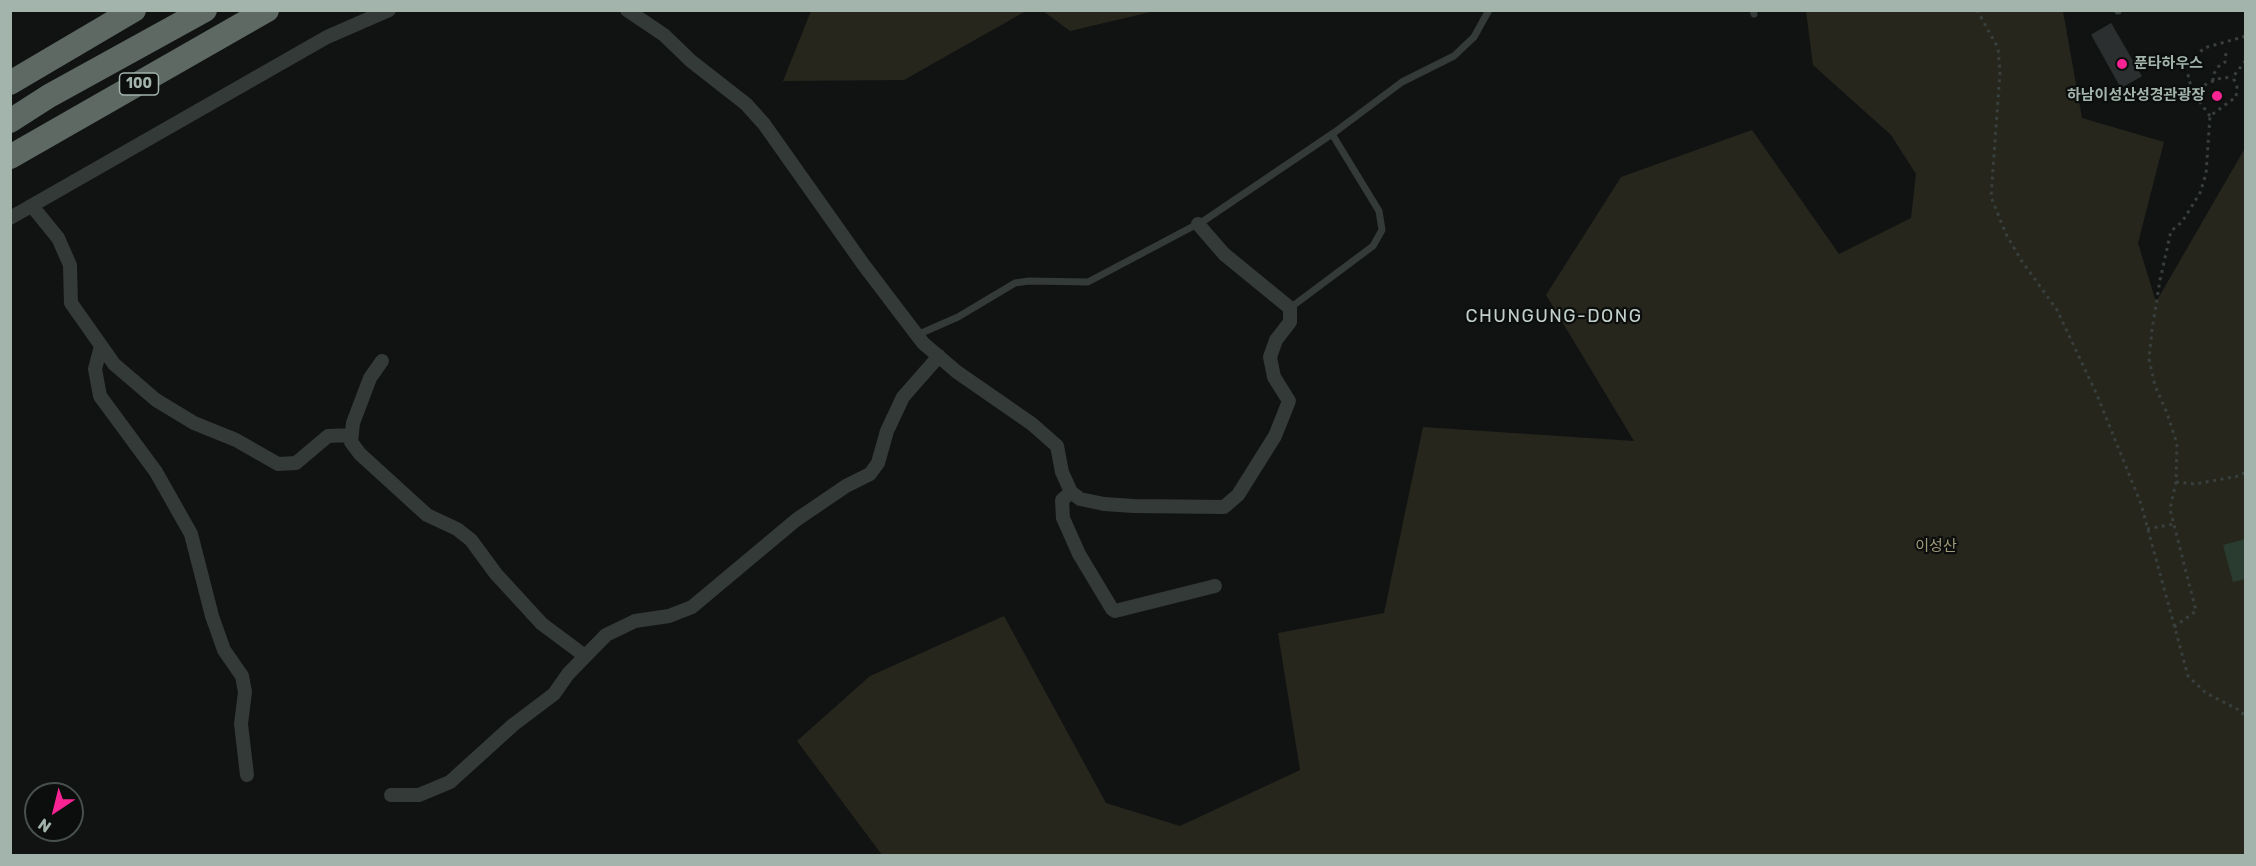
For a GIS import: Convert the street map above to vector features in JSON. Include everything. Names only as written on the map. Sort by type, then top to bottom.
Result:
[{"type":"highway","points":[[10,121],[49,96],[206,10]]},
{"type":"highway","name":"100","points":[[10,157],[267,10]]},
{"type":"highway","points":[[10,71],[124,16]]},
{"type":"highway","points":[[10,83],[124,16]]},
{"type":"street","points":[[10,219],[363,15],[388,10]]},
{"type":"street","points":[[627,10],[664,35],[699,67],[746,104],[764,124],[863,264],[917,335],[957,372],[1032,424],[1057,446],[1062,472],[1071,492],[1080,499],[1104,504],[1224,507],[1238,495],[1275,436],[1289,401],[1274,377],[1270,357],[1276,340],[1290,322],[1290,308],[1224,254],[1198,224]]},
{"type":"street","points":[[32,206],[58,238],[70,265],[71,303],[114,364],[156,400],[194,423],[236,440],[278,464],[296,463],[328,436],[352,435]]},
{"type":"street","points":[[101,346],[95,369],[100,396],[156,472],[191,534],[212,616],[224,650],[242,676],[245,692],[241,724],[247,775]]},
{"type":"street","points":[[391,795],[419,795],[450,782],[513,725],[554,694],[568,674],[606,635],[635,621],[669,616],[692,608],[796,520],[846,486],[870,474],[878,463],[887,431],[903,398],[939,356]]},
{"type":"street","points":[[381,361],[370,378],[353,423],[351,442],[378,471],[427,515],[457,529],[471,540],[496,574],[542,624],[585,656]]},
{"type":"street","points":[[1071,492],[1062,500],[1063,518],[1079,554],[1115,611],[1215,586]]},
{"type":"lane","points":[[917,335],[958,317],[1015,283],[1029,281],[1088,282],[1198,224],[1332,134],[1402,82],[1454,57],[1474,37],[1489,10]]},
{"type":"lane","points":[[1290,308],[1372,246],[1382,230],[1379,212],[1332,134]]},
{"type":"path","points":[[1977,10],[1998,48],[2001,72],[1991,197],[2006,234],[2057,310],[2076,349],[2141,504],[2188,676],[2206,693],[2241,711],[2246,718]]},
{"type":"path","points":[[2174,628],[2196,611],[2170,509],[2176,483],[2177,444],[2167,412],[2155,386],[2149,359],[2160,280],[2171,231],[2182,222],[2200,193],[2206,174],[2210,116],[2196,97],[2188,78],[2190,62],[2204,48],[2246,36]]},
{"type":"path","points":[[2213,81],[2213,75],[2218,66],[2225,62],[2226,53]]},
{"type":"path","points":[[2196,97],[2200,88],[2213,81],[2233,77],[2246,60]]},
{"type":"path","points":[[2210,116],[2236,97],[2237,87],[2233,77]]},
{"type":"path","points":[[2176,483],[2195,484],[2239,476],[2246,472]]},
{"type":"path","points":[[2147,529],[2174,524]]},
{"type":"green space","points":[[811,10],[1026,11],[904,80],[783,81]]},
{"type":"green space","points":[[1043,10],[1155,11],[1070,31]]},
{"type":"green space","name":"이성산","points":[[1806,11],[2063,11],[2082,118],[2164,142],[2138,243],[2156,302],[2245,148],[2245,855],[882,855],[797,741],[870,676],[1004,616],[1106,803],[1180,826],[1300,770],[1278,633],[1384,613],[1423,427],[1634,441],[1546,295],[1621,177],[1752,130],[1839,254],[1911,218],[1916,174],[1891,135],[1813,65]]},
{"type":"shaded area","points":[[2245,539],[2245,579],[2233,582],[2223,545]]},
{"type":"building","points":[[2111,24],[2141,76],[2121,87],[2092,35]]},
{"type":"place","name":"푼타하우스","points":[[2122,64]]},
{"type":"place","name":"하남이성산성경관광장","points":[[2217,96]]},
{"type":"district","name":"CHUNGUNG-DONG","points":[[1554,317]]}]
